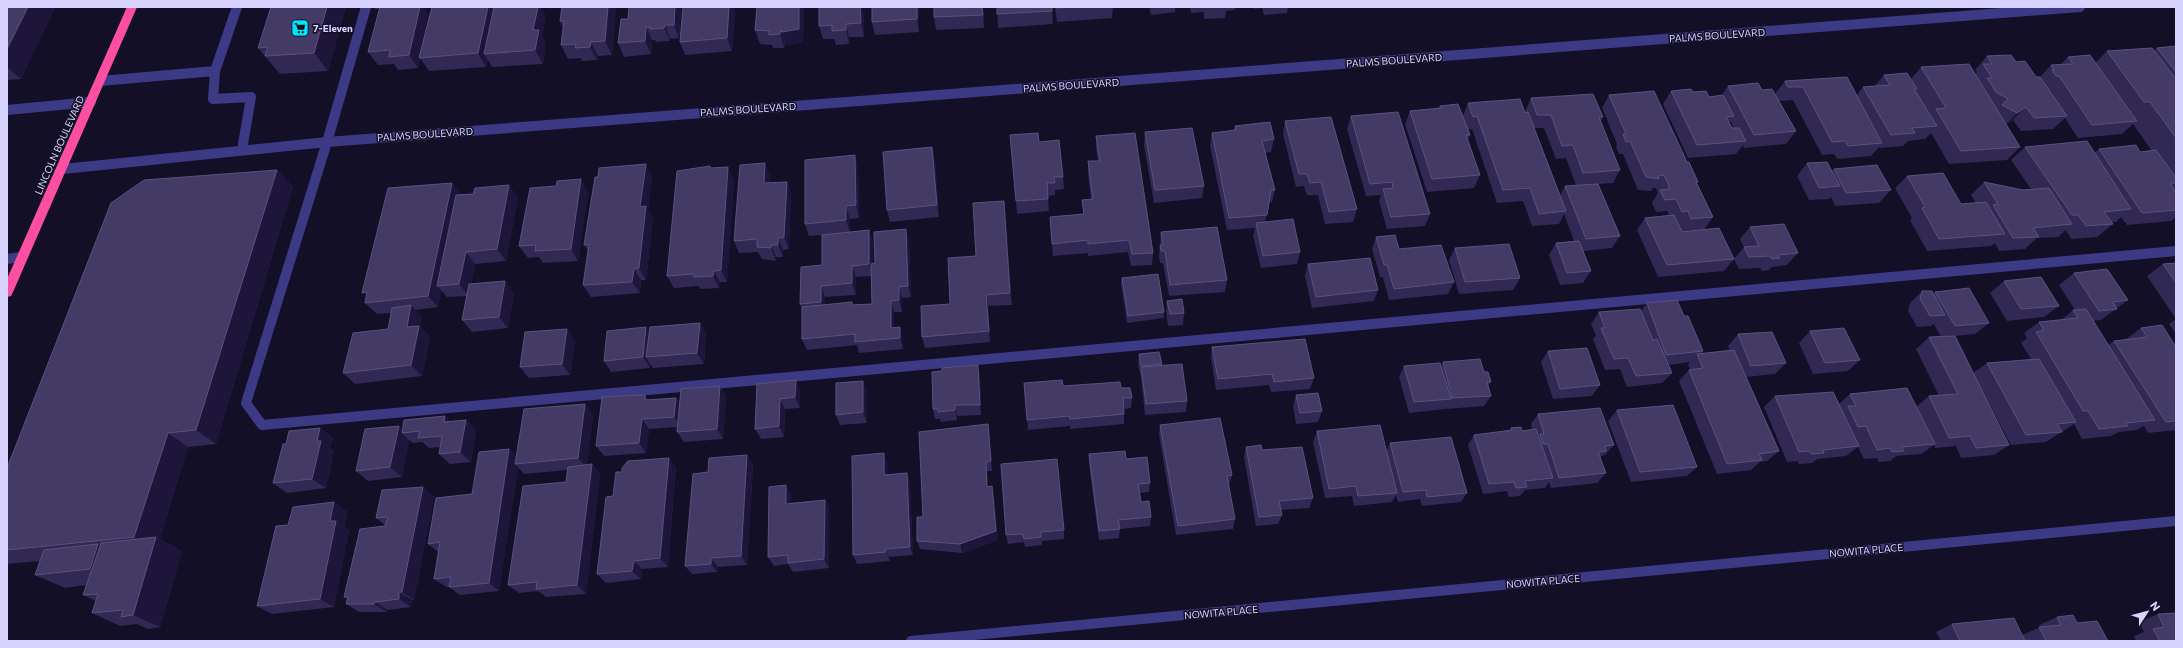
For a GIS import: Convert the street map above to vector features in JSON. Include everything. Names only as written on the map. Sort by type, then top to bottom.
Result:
[{"type":"highway","name":"LINCOLN BOULEVARD","points":[[7,292],[21,257],[63,169],[132,7]]},
{"type":"street","points":[[237,7],[215,71],[213,99],[251,97],[242,150]]},
{"type":"street","points":[[366,7],[327,142],[246,403],[262,424],[2176,251]]},
{"type":"street","name":"PALMS BOULEVARD","points":[[63,169],[327,142],[2080,7]]},
{"type":"street","points":[[100,81],[215,71]]},
{"type":"street","points":[[7,110],[91,102]]},
{"type":"street","points":[[7,259],[21,257]]},
{"type":"street","name":"NOWITA PLACE","points":[[911,641],[2176,521]]},
{"type":"building","points":[[7,7],[28,7],[7,49]]},
{"type":"building","points":[[271,7],[327,7],[314,53],[265,56],[268,47],[258,48]]},
{"type":"building","points":[[380,7],[420,7],[409,55],[389,57],[390,50],[368,52]]},
{"type":"building","points":[[432,7],[488,7],[478,53],[419,58]]},
{"type":"building","points":[[494,7],[538,7],[533,30],[539,30],[535,50],[484,54]]},
{"type":"building","points":[[562,7],[608,7],[605,41],[591,42],[590,47],[575,48],[576,44],[561,45],[564,21],[560,21]]},
{"type":"building","points":[[629,7],[675,7],[674,25],[665,25],[664,28],[650,29],[650,27],[646,27],[645,41],[618,43],[621,19],[628,19]]},
{"type":"building","points":[[683,7],[729,7],[727,38],[680,42]]},
{"type":"building","points":[[757,7],[799,7],[799,29],[782,32],[781,30],[780,34],[769,35],[769,31],[755,30]]},
{"type":"building","points":[[819,7],[860,7],[861,23],[846,24],[846,30],[832,31],[832,25],[819,26]]},
{"type":"building","points":[[872,7],[917,7],[917,19],[872,22]]},
{"type":"building","points":[[934,7],[982,7],[983,15],[934,17]]},
{"type":"building","points":[[997,7],[1052,7],[1052,11],[997,14]]},
{"type":"building","points":[[2176,46],[2176,72],[2157,48]]},
{"type":"building","points":[[2152,48],[2176,79],[2176,138],[2150,102],[2144,102],[2107,51]]},
{"type":"building","points":[[2011,55],[2016,62],[2025,61],[2036,77],[2040,77],[2067,116],[2034,118],[2026,107],[2017,113],[2002,105],[2008,99],[1996,92],[1987,78],[1992,78],[1983,64],[1992,64],[1987,56]]},
{"type":"building","points":[[2090,55],[2137,121],[2092,125],[2059,76],[2056,76],[2052,70],[2054,70],[2051,65],[2073,64],[2068,57]]},
{"type":"building","points":[[1969,64],[2020,147],[1961,151],[1936,109],[1946,108],[1921,67]]},
{"type":"building","points":[[1907,73],[1917,89],[1914,89],[1937,126],[1912,128],[1915,133],[1891,135],[1863,87],[1890,85],[1884,75]]},
{"type":"building","points":[[1847,77],[1882,143],[1848,146],[1845,141],[1832,142],[1803,87],[1788,87],[1785,81]]},
{"type":"building","points":[[1758,83],[1762,90],[1772,89],[1796,131],[1754,135],[1728,86]]},
{"type":"building","points":[[1691,89],[1693,92],[1706,91],[1709,97],[1723,95],[1734,116],[1726,117],[1732,128],[1739,128],[1746,141],[1697,145],[1671,91]]},
{"type":"building","points":[[1654,91],[1687,162],[1689,162],[1698,182],[1696,182],[1713,217],[1691,219],[1688,211],[1682,212],[1676,199],[1665,200],[1660,190],[1670,189],[1664,175],[1658,176],[1659,179],[1646,177],[1630,141],[1626,142],[1623,134],[1626,134],[1609,95]]},
{"type":"building","points":[[1593,94],[1603,117],[1599,117],[1620,170],[1583,173],[1573,145],[1562,146],[1551,115],[1537,115],[1531,98]]},
{"type":"building","points":[[1520,99],[1525,113],[1528,112],[1566,211],[1539,214],[1530,188],[1503,190],[1477,116],[1473,117],[1468,103]]},
{"type":"building","points":[[1458,104],[1470,135],[1466,135],[1480,175],[1432,179],[1410,111],[1441,108],[1440,106]]},
{"type":"building","points":[[1398,112],[1430,214],[1391,217],[1383,189],[1393,188],[1392,182],[1370,184],[1351,116]]},
{"type":"building","points":[[1331,117],[1357,209],[1329,212],[1321,182],[1310,183],[1307,174],[1299,174],[1285,121]]},
{"type":"building","points":[[1270,122],[1274,139],[1262,141],[1275,190],[1271,190],[1267,215],[1229,218],[1212,133],[1236,130],[1235,126]]},
{"type":"building","points":[[1192,128],[1204,186],[1155,190],[1145,132]]},
{"type":"building","points":[[1038,133],[1039,142],[1059,140],[1063,177],[1054,177],[1055,183],[1047,183],[1048,199],[1016,201],[1010,135]]},
{"type":"building","points":[[1135,133],[1153,253],[1132,254],[1129,240],[1088,244],[1088,240],[1052,244],[1050,217],[1084,214],[1082,200],[1093,199],[1088,161],[1100,161],[1096,136]]},
{"type":"building","points":[[2087,141],[2131,209],[2104,212],[2113,224],[2086,226],[2078,215],[2072,215],[2025,147]]},
{"type":"building","points":[[2136,145],[2140,152],[2156,150],[2176,178],[2176,183],[2170,183],[2176,193],[2176,210],[2142,213],[2099,149]]},
{"type":"building","points":[[932,147],[937,205],[887,210],[883,152]]},
{"type":"building","points":[[855,155],[856,205],[846,206],[846,220],[805,224],[805,160]]},
{"type":"building","points":[[1827,162],[1840,186],[1819,188],[1807,163]]},
{"type":"building","points":[[765,163],[764,183],[787,182],[784,237],[778,238],[778,245],[771,245],[771,248],[757,247],[757,239],[734,241],[740,165]]},
{"type":"building","points":[[646,164],[640,207],[646,206],[639,268],[634,269],[632,282],[583,285],[589,244],[584,245],[595,177],[598,177],[599,168]]},
{"type":"building","points":[[1877,165],[1891,190],[1846,193],[1834,169]]},
{"type":"building","points":[[710,166],[710,168],[728,167],[721,270],[714,271],[713,276],[694,277],[694,274],[667,276],[677,171]]},
{"type":"building","points":[[277,170],[196,430],[168,433],[134,537],[7,550],[7,468],[111,203],[144,180]]},
{"type":"building","points":[[1943,173],[1961,204],[1986,202],[2005,234],[1939,239],[1922,208],[1925,207],[1907,176]]},
{"type":"building","points":[[581,179],[571,249],[535,251],[536,245],[519,246],[530,188],[556,186],[557,181]]},
{"type":"building","points":[[1984,182],[2023,190],[2049,188],[2072,224],[2033,228],[2039,237],[2013,238],[1993,205],[1998,204]]},
{"type":"building","points":[[452,183],[428,296],[365,303],[367,292],[362,293],[388,188]]},
{"type":"building","points":[[1598,184],[1620,236],[1586,239],[1565,186]]},
{"type":"building","points":[[509,185],[497,249],[466,252],[459,284],[437,286],[456,195],[473,194],[475,188]]},
{"type":"building","points":[[1004,201],[1010,293],[986,295],[989,331],[922,337],[921,306],[950,304],[948,258],[976,256],[973,203]]},
{"type":"building","points":[[1674,215],[1682,232],[1719,228],[1734,259],[1667,265],[1645,218]]},
{"type":"building","points":[[1293,219],[1300,252],[1263,256],[1256,223]]},
{"type":"building","points":[[1784,224],[1798,253],[1778,255],[1780,258],[1772,259],[1770,256],[1749,257],[1744,247],[1759,246],[1750,227]]},
{"type":"building","points":[[1217,227],[1227,280],[1170,285],[1165,251],[1161,251],[1160,245],[1163,245],[1161,232]]},
{"type":"building","points":[[906,229],[908,286],[899,287],[899,300],[891,301],[891,328],[900,327],[900,338],[855,342],[855,334],[802,339],[802,307],[852,302],[852,305],[872,304],[871,264],[875,263],[874,232]]},
{"type":"building","points":[[869,230],[869,264],[852,266],[852,283],[821,286],[821,302],[800,304],[801,267],[822,265],[822,235]]},
{"type":"building","points":[[1395,235],[1399,249],[1441,245],[1454,282],[1394,289],[1387,265],[1384,265],[1376,237]]},
{"type":"building","points":[[1579,241],[1591,271],[1567,273],[1556,243]]},
{"type":"building","points":[[1509,244],[1520,278],[1465,282],[1455,248]]},
{"type":"building","points":[[1370,258],[1378,290],[1316,297],[1308,264]]},
{"type":"building","points":[[2176,263],[2176,283],[2163,264]]},
{"type":"building","points":[[2107,269],[2128,300],[2113,302],[2117,309],[2099,311],[2074,273]]},
{"type":"building","points":[[1158,274],[1164,312],[1128,316],[1122,278]]},
{"type":"building","points":[[2041,277],[2059,306],[2021,309],[2004,281]]},
{"type":"building","points":[[505,281],[499,317],[462,320],[469,284]]},
{"type":"building","points":[[1969,288],[1989,323],[1955,326],[1935,292]]},
{"type":"building","points":[[1922,291],[1932,291],[1945,315],[1930,316],[1920,299]]},
{"type":"building","points":[[1182,299],[1184,313],[1170,314],[1167,301]]},
{"type":"building","points":[[1677,300],[1684,316],[1688,316],[1703,351],[1666,355],[1647,303]]},
{"type":"building","points":[[411,305],[407,327],[419,326],[411,365],[343,373],[353,333],[388,329],[392,308]]},
{"type":"building","points":[[1640,309],[1653,340],[1657,339],[1672,373],[1636,376],[1628,358],[1614,359],[1601,328],[1605,328],[1599,312]]},
{"type":"building","points":[[2086,309],[2155,420],[2126,423],[2128,426],[2099,429],[2088,411],[2083,411],[2036,332],[2044,330],[2039,322],[2078,318],[2073,310]]},
{"type":"building","points":[[700,323],[697,353],[646,357],[650,327]]},
{"type":"building","points":[[2162,325],[2176,347],[2176,421],[2166,422],[2114,341],[2147,337],[2141,328]]},
{"type":"building","points":[[646,327],[643,357],[604,361],[607,331]]},
{"type":"building","points":[[1844,328],[1860,360],[1825,363],[1810,331]]},
{"type":"building","points":[[567,329],[562,364],[520,367],[525,332]]},
{"type":"building","points":[[1772,332],[1786,363],[1751,366],[1738,334]]},
{"type":"building","points":[[1955,336],[2009,445],[1976,448],[1970,436],[1949,438],[1929,396],[1958,394],[1929,337]]},
{"type":"building","points":[[1305,339],[1314,378],[1274,382],[1272,374],[1218,379],[1212,347]]},
{"type":"building","points":[[1587,348],[1600,385],[1560,389],[1548,351]]},
{"type":"building","points":[[1734,350],[1779,451],[1759,454],[1762,460],[1727,464],[1689,370],[1703,368],[1697,354]]},
{"type":"building","points":[[1159,352],[1162,364],[1141,366],[1139,354]]},
{"type":"building","points":[[1480,359],[1484,372],[1488,372],[1491,382],[1487,382],[1491,396],[1452,398],[1443,362]]},
{"type":"building","points":[[2039,359],[2076,422],[2057,424],[2062,432],[2026,435],[1987,363]]},
{"type":"building","points":[[1440,363],[1451,399],[1414,402],[1404,366]]},
{"type":"building","points":[[1182,364],[1187,401],[1146,404],[1141,367]]},
{"type":"building","points":[[978,365],[980,405],[955,405],[955,410],[938,412],[938,409],[933,409],[932,372],[942,371],[942,368]]},
{"type":"building","points":[[796,380],[795,397],[780,399],[779,426],[755,429],[757,384]]},
{"type":"building","points":[[1062,380],[1063,386],[1120,382],[1121,388],[1130,388],[1132,398],[1123,398],[1124,414],[1070,419],[1069,416],[1027,420],[1024,383]]},
{"type":"building","points":[[863,381],[863,412],[836,415],[836,383]]},
{"type":"building","points":[[720,386],[717,429],[677,432],[681,389]]},
{"type":"building","points":[[1907,388],[1935,444],[1901,447],[1904,451],[1892,452],[1890,448],[1877,450],[1866,426],[1858,427],[1848,406],[1856,406],[1850,394]]},
{"type":"building","points":[[1833,392],[1859,446],[1823,450],[1824,453],[1811,454],[1809,451],[1799,452],[1775,396]]},
{"type":"building","points":[[1318,393],[1322,411],[1300,413],[1296,395]]},
{"type":"building","points":[[645,395],[645,400],[676,398],[674,417],[642,419],[639,443],[596,446],[602,397]]},
{"type":"building","points":[[585,404],[578,458],[515,464],[524,409]]},
{"type":"building","points":[[1673,405],[1697,467],[1640,472],[1617,410]]},
{"type":"building","points":[[1600,408],[1614,445],[1605,446],[1606,451],[1598,452],[1606,473],[1559,478],[1548,444],[1543,444],[1540,434],[1544,434],[1538,414]]},
{"type":"building","points":[[445,416],[444,422],[466,420],[460,452],[439,454],[442,436],[418,438],[420,431],[402,433],[404,420]]},
{"type":"building","points":[[1220,418],[1232,475],[1227,476],[1235,519],[1178,526],[1160,425]]},
{"type":"building","points":[[988,424],[991,461],[986,462],[987,487],[992,486],[996,531],[960,544],[917,541],[917,517],[923,517],[919,432]]},
{"type":"building","points":[[1380,425],[1397,493],[1358,496],[1356,486],[1329,489],[1317,431]]},
{"type":"building","points":[[399,426],[390,467],[356,471],[365,429]]},
{"type":"building","points":[[1521,427],[1522,431],[1536,429],[1553,478],[1525,481],[1527,487],[1516,488],[1514,482],[1489,484],[1474,435],[1512,430],[1511,428]]},
{"type":"building","points":[[320,428],[317,441],[321,441],[312,479],[273,483],[283,444],[286,444],[289,431]]},
{"type":"building","points":[[1451,437],[1467,493],[1427,497],[1426,490],[1403,492],[1390,443]]},
{"type":"building","points":[[1261,445],[1262,450],[1302,447],[1313,498],[1279,501],[1282,515],[1259,517],[1246,447]]},
{"type":"building","points":[[509,449],[489,583],[449,587],[451,577],[434,579],[440,542],[428,544],[436,498],[472,494],[479,452]]},
{"type":"building","points":[[1125,451],[1126,459],[1147,457],[1150,483],[1138,484],[1141,502],[1149,501],[1151,517],[1118,520],[1120,529],[1099,531],[1089,454]]},
{"type":"building","points":[[884,453],[884,475],[907,473],[910,547],[885,549],[886,552],[853,555],[852,456]]},
{"type":"building","points":[[747,455],[741,556],[711,558],[711,564],[685,566],[693,474],[708,472],[709,458]]},
{"type":"building","points":[[669,458],[660,558],[634,561],[632,571],[597,574],[606,497],[613,496],[616,472],[622,472],[622,468],[628,461]]},
{"type":"building","points":[[1057,459],[1064,530],[1041,532],[1041,537],[1024,539],[1023,534],[1006,535],[1001,464]]},
{"type":"building","points":[[592,464],[577,585],[536,589],[537,582],[508,585],[523,486],[566,482],[568,467]]},
{"type":"building","points":[[786,485],[786,504],[825,500],[824,559],[788,563],[788,555],[768,557],[769,487]]},
{"type":"building","points":[[423,487],[402,592],[399,592],[399,599],[375,602],[374,604],[346,604],[348,597],[344,597],[360,529],[385,526],[388,517],[376,518],[382,490]]},
{"type":"building","points":[[334,502],[330,521],[336,521],[320,599],[257,606],[276,526],[288,525],[293,507]]},
{"type":"building","points":[[156,537],[133,615],[121,617],[123,610],[92,613],[98,594],[83,595],[101,543]]},
{"type":"building","points":[[98,544],[90,569],[35,575],[44,550]]},
{"type":"building","points":[[2176,613],[2176,641],[2160,641],[2153,629],[2164,627],[2158,614]]},
{"type":"building","points":[[2073,615],[2077,623],[2097,621],[2108,641],[2046,641],[2039,627],[2061,625],[2057,617]]},
{"type":"building","points":[[2014,618],[2025,641],[1960,641],[1952,624]]},
{"type":"place","name":"7-Eleven","points":[[300,28]]}]
